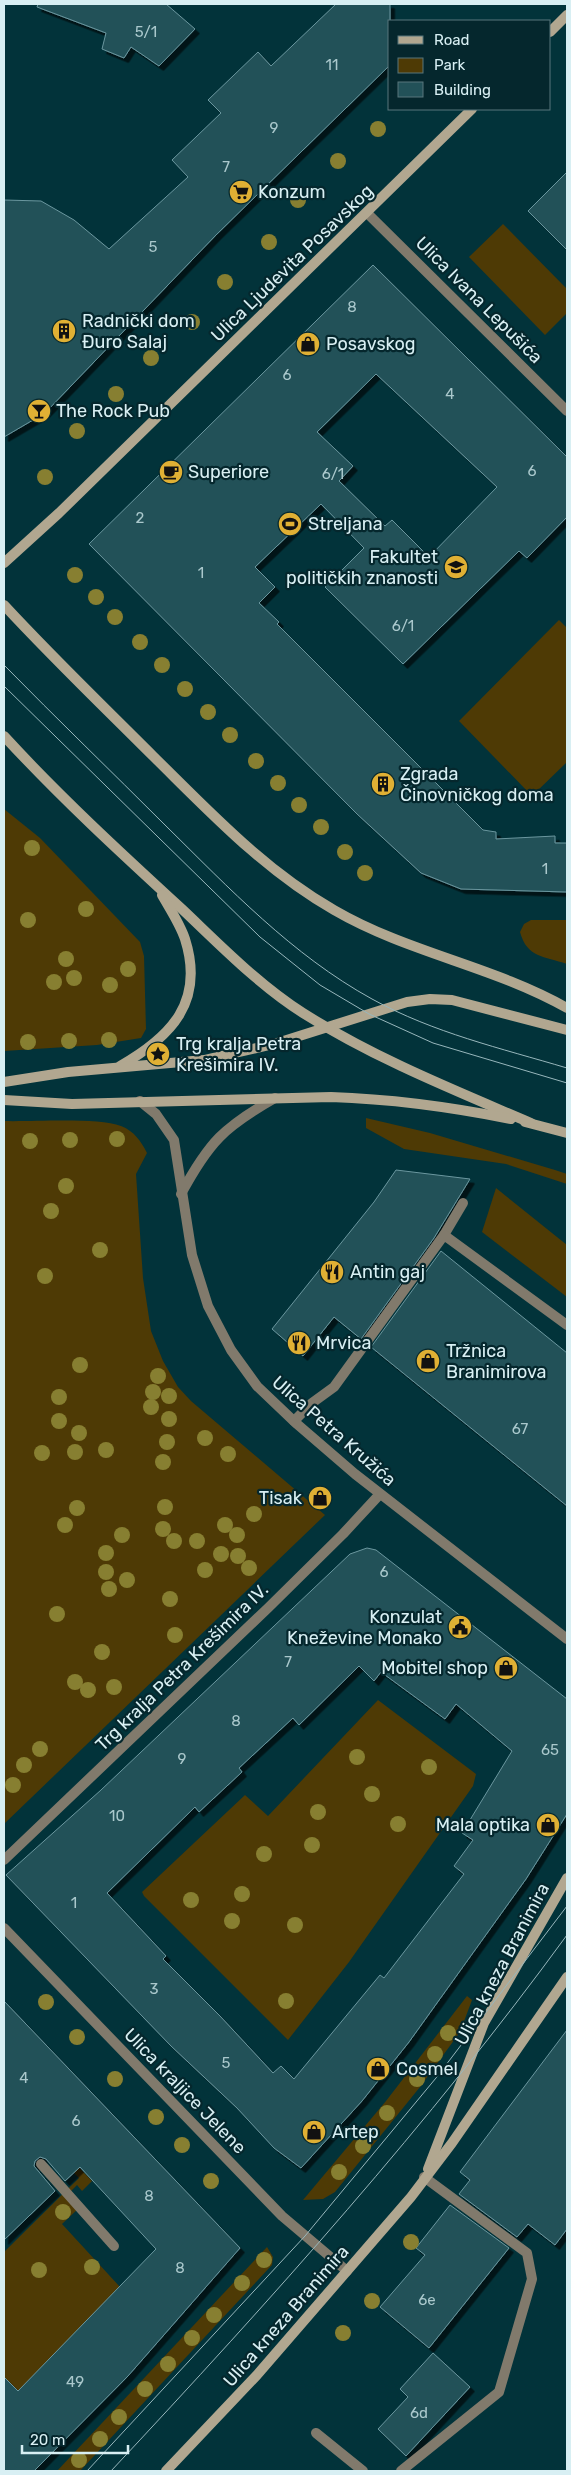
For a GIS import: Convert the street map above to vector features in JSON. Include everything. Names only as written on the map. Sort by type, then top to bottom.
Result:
[{"type":"main road","points":[[551,31],[567,15]]},
{"type":"main road","name":"Ulica Ljudevita Posavskog","points":[[4,562],[59,513],[471,110]]},
{"type":"main road","points":[[4,605],[232,835],[281,876],[334,910],[387,937],[496,975],[532,990],[567,1008]]},
{"type":"main road","points":[[4,736],[158,887],[258,979],[302,1012],[329,1028],[427,1078],[531,1123]]},
{"type":"main road","points":[[117,1068],[161,1040],[186,1007],[190,964],[185,939],[158,887]]},
{"type":"main road","points":[[4,1082],[68,1072],[204,1060],[265,1047],[407,1002],[430,999],[452,1000],[567,1030]]},
{"type":"main road","points":[[4,1100],[72,1104],[331,1097],[400,1101],[467,1110],[531,1123],[567,1133]]},
{"type":"main road","name":"Ulica kneza Branimira","points":[[424,2177],[484,2023],[549,1906],[567,1878]]},
{"type":"main road","name":"Ulica kneza Branimira","points":[[166,2471],[257,2375],[411,2197],[424,2177],[458,2136],[567,1977]]},
{"type":"street","name":"Ulica Ivana Lepušića","points":[[367,213],[567,411]]},
{"type":"street","points":[[181,1194],[198,1162],[216,1139],[235,1122],[275,1098]]},
{"type":"street","name":"Ulica Petra Kružića","points":[[140,1101],[156,1114],[174,1140],[192,1255],[208,1306],[231,1350],[257,1386],[294,1421],[380,1494],[567,1640]]},
{"type":"street","points":[[294,1421],[312,1403],[334,1387],[444,1235],[463,1203]]},
{"type":"street","points":[[444,1235],[567,1325]]},
{"type":"street","name":"Trg kralja Petra Krešimira IV.","points":[[4,1860],[275,1601],[343,1534],[380,1494]]},
{"type":"street","name":"Ulica kraljice Jelene","points":[[4,1928],[270,2204],[347,2271]]},
{"type":"street","points":[[41,2164],[114,2246]]},
{"type":"street","points":[[401,2471],[499,2392],[532,2279],[527,2253],[424,2177]]},
{"type":"street","points":[[316,2432],[363,2471]]},
{"type":"green space","points":[[503,224],[567,289],[567,313],[545,335],[469,257]]},
{"type":"green space","points":[[559,620],[567,628],[567,762],[532,796],[459,721]]},
{"type":"green space","points":[[4,809],[40,838],[140,942],[144,956],[146,1029],[141,1038],[97,1045],[4,1051]]},
{"type":"green space","points":[[531,920],[567,920],[567,964],[538,955],[527,947],[520,932],[524,924]]},
{"type":"green space","points":[[366,1118],[430,1133],[555,1170],[567,1174],[567,1184],[506,1164],[404,1149],[366,1128]]},
{"type":"green space","points":[[64,1120],[110,1123],[121,1126],[137,1137],[147,1153],[136,1174],[143,1278],[151,1331],[163,1361],[178,1387],[191,1401],[325,1515],[4,1824],[4,1121]]},
{"type":"green space","points":[[496,1188],[567,1245],[567,1297],[482,1232]]},
{"type":"green space","points":[[378,1700],[476,1774],[473,1786],[349,1962],[288,2040],[142,1892],[245,1795],[268,1816]]},
{"type":"green space","points":[[467,1996],[472,2000],[460,2032],[420,2087],[335,2192],[323,2199],[303,2200],[386,2101]]},
{"type":"green space","points":[[10,2108],[24,2111],[92,2181],[82,2191],[77,2185],[67,2195],[79,2208],[62,2224],[120,2287],[22,2387],[32,2405],[9,2382],[4,2386],[4,2252],[79,2178]]},
{"type":"green space","points":[[267,2247],[273,2257],[272,2265],[80,2471],[57,2471]]},
{"type":"building","points":[[38,4],[166,4],[195,29],[159,66],[131,47],[124,58],[102,49],[106,33],[37,7]]},
{"type":"building","points":[[336,4],[390,4],[388,67],[216,235],[45,413],[4,437],[4,200],[41,201],[74,220],[109,249],[188,177],[172,160],[221,113],[208,100],[258,52],[271,66]]},
{"type":"building","points":[[567,172],[567,250],[528,211]]},
{"type":"building","points":[[373,265],[567,457],[567,517],[527,558],[519,551],[403,664],[325,587],[364,548],[321,504],[255,567],[275,587],[259,603],[279,622],[277,624],[483,830],[496,832],[496,839],[555,836],[555,843],[567,843],[567,892],[461,889],[421,873],[357,814],[89,544]],"holes":[[[376,374],[497,487],[429,557],[392,520],[385,526],[339,481],[353,466],[317,432]]]},
{"type":"building","points":[[396,1170],[470,1179],[434,1238],[361,1339],[334,1317],[303,1356],[272,1329],[374,1202]]},
{"type":"building","points":[[441,1251],[567,1353],[567,1506],[371,1347]]},
{"type":"building","points":[[367,1548],[376,1550],[567,1699],[567,1814],[526,1879],[409,2042],[362,2101],[301,2168],[274,2148],[237,2108],[171,2046],[6,1875],[101,1790],[350,1554]],"holes":[[[359,1666],[374,1681],[381,1672],[445,1719],[456,1704],[512,1751],[462,1833],[473,1840],[454,1866],[464,1874],[384,1978],[380,1975],[294,2079],[281,2066],[273,2073],[163,1959],[166,1956],[107,1893],[195,1807],[199,1812],[242,1772],[239,1768],[293,1718],[299,1725]]]},
{"type":"building","points":[[4,2001],[240,2248],[128,2376],[34,2471],[4,2471],[4,2377],[18,2391],[156,2249],[80,2167],[65,2181],[46,2159],[40,2157],[35,2161],[34,2166],[55,2191],[4,2240]]},
{"type":"building","points":[[567,2030],[567,2229],[555,2245],[528,2224],[517,2237],[459,2194],[470,2180],[460,2172]]},
{"type":"building","points":[[450,2205],[509,2248],[429,2348],[380,2307],[425,2255],[416,2248]]},
{"type":"building","points":[[433,2353],[470,2387],[406,2456],[378,2429],[408,2397],[400,2389]]},
{"type":"tram line","points":[[4,665],[262,919],[315,962],[372,999],[395,1011],[468,1039],[567,1068]]},
{"type":"tram line","points":[[4,686],[260,937],[320,985],[369,1014],[433,1043],[567,1083]]},
{"type":"tram line","points":[[87,2471],[305,2236],[436,2078],[567,1906]]},
{"type":"tram line","points":[[111,2471],[230,2342],[347,2210],[460,2074],[567,1935]]},
{"type":"place","name":"Konzum","points":[[241,192]]},
{"type":"place","name":"Radnički dom Đuro Salaj","points":[[64,331]]},
{"type":"place","name":"Posavskog","points":[[308,344]]},
{"type":"place","name":"The Rock Pub","points":[[39,411]]},
{"type":"place","name":"Superiore","points":[[171,472]]},
{"type":"place","name":"Streljana","points":[[290,524]]},
{"type":"place","name":"Fakultet političkih znanosti","points":[[456,567]]},
{"type":"place","name":"Zgrada Činovničkog doma","points":[[383,784]]},
{"type":"place","name":"Trg kralja Petra Krešimira IV.","points":[[158,1054]]},
{"type":"place","name":"Antin gaj","points":[[332,1272]]},
{"type":"place","name":"Mrvica","points":[[299,1343]]},
{"type":"place","name":"Tržnica Branimirova","points":[[428,1361]]},
{"type":"place","name":"Tisak","points":[[320,1498]]},
{"type":"place","name":"Konzulat Kneževine Monako","points":[[460,1627]]},
{"type":"place","name":"Mobitel shop","points":[[506,1668]]},
{"type":"place","name":"Mala optika","points":[[548,1825]]},
{"type":"place","name":"Cosmel","points":[[378,2069]]},
{"type":"place","name":"Artep","points":[[314,2132]]}]
